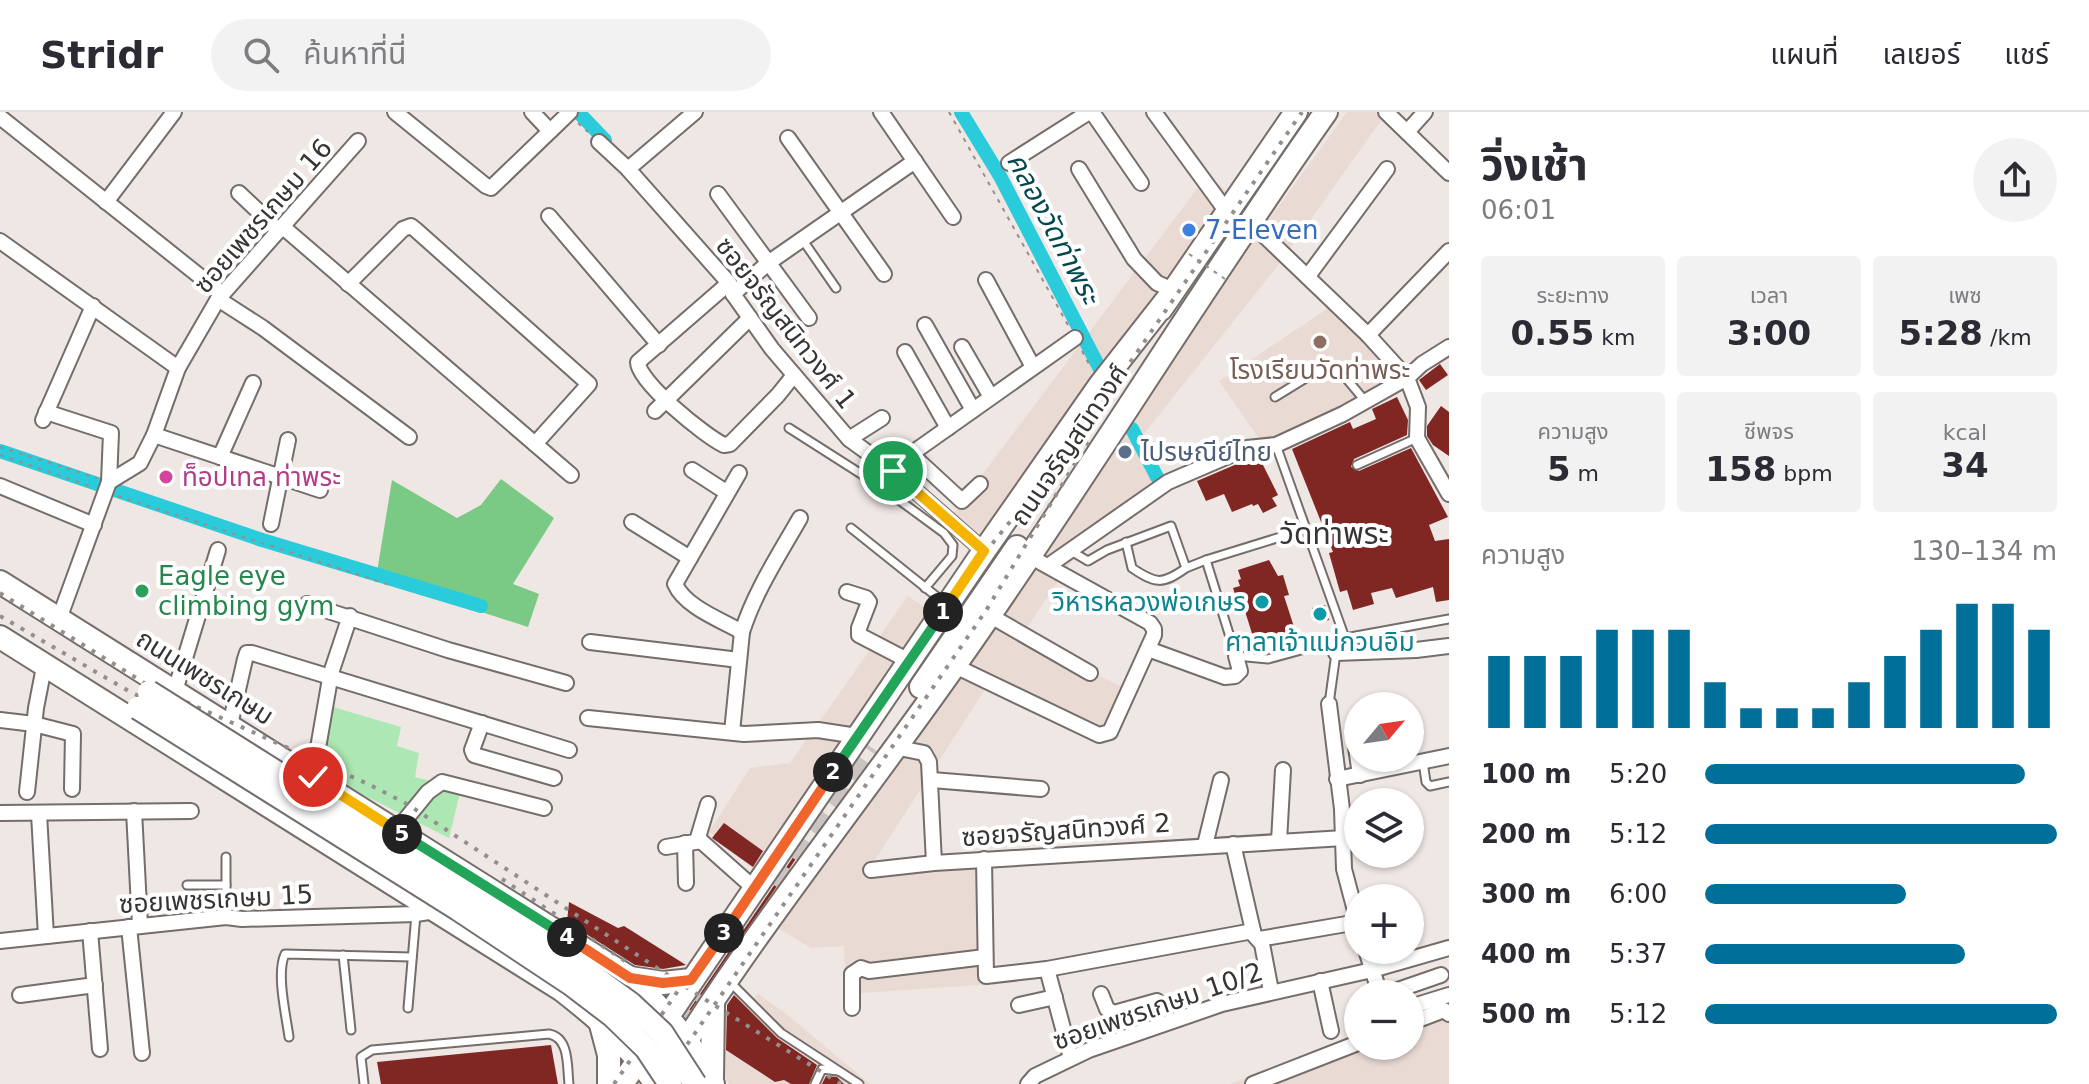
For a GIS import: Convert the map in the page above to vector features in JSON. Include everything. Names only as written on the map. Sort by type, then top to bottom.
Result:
[{"type":"main road","name":"ถนนจรัญสนิทวงศ์","points":[[874,746],[1171,293],[1296,112]]},
{"type":"main road","name":"ถนนจรัญสนิทวงศ์","points":[[622,1084],[834,771],[874,746],[955,666],[989,615],[1038,561],[1192,307],[1326,112]]},
{"type":"main road","name":"ถนนจรัญสนิทวงศ์","points":[[658,1084],[728,980],[864,791],[874,746],[909,661],[1100,385],[1171,293]]},
{"type":"main road","name":"ถนนจรัญสนิทวงศ์","points":[[874,746],[1108,414],[1192,307]]},
{"type":"main road","name":"ถนนเพชรเกษม","points":[[0,582],[630,978],[668,1015],[687,1040],[707,1083]]},
{"type":"main road","name":"ถนนเพชรเกษม","points":[[0,594],[144,700],[571,984],[613,1016],[646,1048],[670,1084]]},
{"type":"main road","name":"ถนนเพชรเกษม","points":[[0,622],[144,700],[587,972],[631,1004],[707,1083]]},
{"type":"main road","points":[[0,637],[385,879],[426,912],[562,990],[600,1019],[639,1059],[658,1084]]},
{"type":"main road","points":[[834,771],[847,790],[853,793],[864,791]]},
{"type":"main road","points":[[385,879],[412,879],[420,869],[420,860],[404,836]]},
{"type":"main road","points":[[630,978],[663,983],[691,980]]},
{"type":"main road","points":[[707,1083],[713,1002]]},
{"type":"main road","points":[[600,1019],[608,1047],[609,1084]]},
{"type":"street","points":[[106,202],[174,112]]},
{"type":"street","points":[[395,112],[491,188],[569,113]]},
{"type":"street","points":[[532,112],[550,131]]},
{"type":"street","points":[[628,169],[695,112]]},
{"type":"street","points":[[881,112],[953,217]]},
{"type":"street","points":[[1009,163],[1090,112],[1141,183]]},
{"type":"street","points":[[1154,112],[1227,212]]},
{"type":"street","points":[[1386,112],[1449,173]]},
{"type":"street","points":[[1407,132],[1425,112]]},
{"type":"street","points":[[0,117],[220,296],[409,437]]},
{"type":"street","points":[[788,138],[884,274]]},
{"type":"street","name":"ซอยเพชรเกษม 16","points":[[108,486],[140,463],[154,435],[178,368],[220,296],[358,141]]},
{"type":"street","name":"ซอยจรัญสนิทวงศ์ 1","points":[[599,142],[628,169],[731,289],[794,375],[849,439],[893,471],[984,551]]},
{"type":"street","points":[[794,375],[727,445],[719,444],[660,405],[637,368],[638,362],[731,289],[915,161]]},
{"type":"street","points":[[1079,169],[1134,259],[1171,293]]},
{"type":"street","points":[[1308,276],[1387,169]]},
{"type":"street","points":[[239,193],[571,475]]},
{"type":"street","points":[[718,194],[809,318]]},
{"type":"street","points":[[549,216],[659,345]]},
{"type":"street","points":[[1249,221],[1368,335],[1407,378],[1418,407],[1417,438],[1449,494]]},
{"type":"street","points":[[348,284],[403,229],[411,226],[589,384],[535,444]]},
{"type":"street","points":[[0,241],[178,368]]},
{"type":"street","points":[[1368,335],[1449,251]]},
{"type":"street","points":[[986,280],[1033,367]]},
{"type":"street","points":[[59,619],[108,486],[111,433],[44,416],[93,306]]},
{"type":"street","points":[[660,405],[750,318]]},
{"type":"street","points":[[925,325],[973,410]]},
{"type":"street","points":[[893,471],[911,454],[1075,338]]},
{"type":"street","points":[[962,347],[991,397]]},
{"type":"street","points":[[1038,561],[1071,551],[1168,482],[1247,448],[1276,445],[1366,402],[1407,378],[1449,347]]},
{"type":"street","points":[[905,352],[948,428]]},
{"type":"street","points":[[220,457],[253,383]]},
{"type":"street","points":[[849,439],[882,418]]},
{"type":"street","points":[[154,435],[320,490]]},
{"type":"street","points":[[271,524],[288,440]]},
{"type":"street","points":[[911,454],[962,501],[980,484]]},
{"type":"street","points":[[692,470],[726,492]]},
{"type":"street","points":[[739,473],[675,584],[680,593],[742,632]]},
{"type":"street","points":[[0,486],[94,525]]},
{"type":"street","points":[[732,732],[742,632],[753,597],[800,518]]},
{"type":"street","points":[[632,522],[690,558]]},
{"type":"street","points":[[175,691],[218,550]]},
{"type":"street","points":[[955,666],[1099,735],[1105,735],[1115,724],[1154,629],[1150,623],[1038,561]]},
{"type":"street","points":[[847,592],[866,598],[869,602],[859,635],[909,661]]},
{"type":"street","points":[[307,604],[448,650],[566,683]]},
{"type":"street","points":[[989,615],[1090,673]]},
{"type":"street","points":[[313,777],[331,676],[350,616]]},
{"type":"street","points":[[590,642],[739,660]]},
{"type":"street","points":[[1336,653],[1449,646]]},
{"type":"street","points":[[1148,649],[1225,677],[1235,676],[1240,671],[1236,656]]},
{"type":"street","points":[[230,725],[247,653],[569,750]]},
{"type":"street","points":[[27,792],[44,667]]},
{"type":"street","points":[[1329,704],[1344,838]]},
{"type":"street","points":[[588,718],[744,734],[818,730],[874,746],[927,755],[932,780],[1041,789]]},
{"type":"street","points":[[0,720],[34,724],[73,734],[72,789]]},
{"type":"street","points":[[482,723],[472,750],[474,755],[554,778]]},
{"type":"street","points":[[1424,762],[1449,756]]},
{"type":"street","points":[[1279,841],[1283,770]]},
{"type":"street","points":[[1337,779],[1375,772]]},
{"type":"street","name":"ซอยจรัญสนิทวงศ์ 2","points":[[932,780],[934,863],[1344,838]]},
{"type":"street","points":[[1205,845],[1221,780]]},
{"type":"street","points":[[404,836],[428,792],[442,782],[544,808]]},
{"type":"street","points":[[686,883],[691,842],[708,804]]},
{"type":"street","points":[[134,811],[135,927],[142,1053]]},
{"type":"street","points":[[0,813],[191,811]]},
{"type":"street","points":[[39,814],[46,936]]},
{"type":"street","points":[[666,847],[691,842],[708,846],[755,889]]},
{"type":"street","points":[[1233,844],[1271,991]]},
{"type":"street","points":[[984,859],[986,976],[1358,922],[1344,868]]},
{"type":"street","points":[[871,870],[934,863]]},
{"type":"street","name":"ซอยเพชรเกษม 15","points":[[0,941],[226,917],[426,912]]},
{"type":"street","points":[[90,931],[100,1049]]},
{"type":"street","name":"ซอยเพชรเกษม 10/2","points":[[1028,1084],[1035,1076],[1071,1058],[1222,1004],[1372,970],[1449,948]]},
{"type":"street","points":[[852,1008],[851,983],[855,970],[985,957]]},
{"type":"street","points":[[1370,964],[1377,980]]},
{"type":"street","points":[[1047,969],[1071,1058]]},
{"type":"street","points":[[1424,981],[1441,975]]},
{"type":"street","points":[[1320,981],[1331,1031]]},
{"type":"street","points":[[20,995],[95,985]]},
{"type":"street","points":[[1101,994],[1109,1011],[1114,1013],[1157,1001]]},
{"type":"street","points":[[1424,1003],[1449,995]]},
{"type":"street","points":[[1019,1005],[1055,997]]},
{"type":"street","points":[[1128,1010],[1136,1034]]},
{"type":"street","points":[[1424,1018],[1444,1010],[1449,1014]]},
{"type":"street","points":[[1253,1084],[1344,1048]]},
{"type":"lane","points":[[802,239],[836,288]]},
{"type":"lane","points":[[1275,397],[1322,368],[1340,371],[1366,402]]},
{"type":"lane","points":[[789,428],[880,486],[944,533],[953,545],[952,556],[925,588]]},
{"type":"lane","points":[[1357,465],[1417,438]]},
{"type":"lane","points":[[1276,445],[1345,638]]},
{"type":"lane","points":[[1071,551],[1088,561],[1126,542],[1171,526],[1186,568]]},
{"type":"lane","points":[[851,528],[947,605]]},
{"type":"lane","points":[[1126,542],[1132,568],[1152,581],[1170,580],[1186,568],[1206,560],[1306,529]]},
{"type":"lane","points":[[1206,560],[1236,656],[1268,659],[1345,638],[1449,619]]},
{"type":"lane","points":[[1329,704],[1336,653],[1345,638]]},
{"type":"lane","points":[[1424,769],[1426,782],[1430,786],[1449,782]]},
{"type":"lane","points":[[226,857],[226,917]]},
{"type":"lane","points":[[187,885],[226,885]]},
{"type":"lane","points":[[408,1008],[412,957],[426,912]]},
{"type":"lane","points":[[289,1037],[282,978],[285,954],[412,957]]},
{"type":"lane","points":[[343,955],[351,1030]]},
{"type":"lane","points":[[728,980],[781,1033],[859,1084]]},
{"type":"lane","points":[[364,1084],[361,1057],[372,1050],[549,1034],[562,1041],[569,1084]]},
{"type":"lane","points":[[815,1084],[822,1069],[844,1073]]},
{"type":"path","points":[[949,112],[1090,366]]},
{"type":"path","points":[[569,113],[599,142]]},
{"type":"path","points":[[1189,254],[1225,279]]},
{"type":"path","points":[[0,447],[393,586]]},
{"type":"path","points":[[0,455],[108,486]]},
{"type":"shaded area","points":[[1347,112],[1387,112],[1279,264],[1144,434],[1161,491],[1074,558],[1020,638],[1133,692],[1103,745],[986,688],[873,863],[977,853],[994,984],[846,994],[844,946],[811,948],[779,929],[1213,297]]},
{"type":"shaded area","points":[[1208,174],[1231,196],[984,546],[952,515]]},
{"type":"shaded area","name":"โรงเรียนวัดท่าพระ","points":[[1330,307],[1395,376],[1354,402],[1262,443],[1219,381]]},
{"type":"shaded area","points":[[908,596],[932,612],[756,872],[709,832],[750,768],[790,763]]},
{"type":"shaded area","points":[[758,994],[870,1084],[729,1084],[717,1064],[724,1028]]},
{"type":"shaded area","points":[[1449,1001],[1449,1084],[1230,1084],[1344,1040],[1344,1060],[1424,1060],[1424,1011]]},
{"type":"green space","points":[[501,479],[554,518],[513,584],[539,594],[528,627],[376,578],[392,480],[457,518],[481,505]]},
{"type":"green space","points":[[326,705],[401,727],[397,746],[419,753],[415,777],[461,789],[449,838],[314,770]]},
{"type":"building","points":[[1440,364],[1448,375],[1426,390],[1419,380]]},
{"type":"building","points":[[1397,397],[1408,420],[1407,435],[1354,459],[1351,467],[1359,471],[1411,448],[1448,517],[1429,525],[1435,541],[1449,539],[1449,600],[1436,602],[1433,587],[1396,598],[1392,588],[1371,593],[1374,604],[1353,610],[1347,590],[1340,592],[1329,553],[1333,552],[1292,449],[1350,422],[1353,429],[1376,419],[1372,409]]},
{"type":"building","points":[[1441,406],[1449,412],[1449,456],[1433,445],[1427,436],[1427,426]]},
{"type":"building","points":[[1259,457],[1278,495],[1272,498],[1277,506],[1263,513],[1258,504],[1252,504],[1232,512],[1224,494],[1206,501],[1197,481]]},
{"type":"building","name":"วิหารหลวงพ่อเกษร","points":[[1269,560],[1278,576],[1283,575],[1289,595],[1284,596],[1295,630],[1255,643],[1244,608],[1240,609],[1233,588],[1240,586],[1238,570]]},
{"type":"building","name":"ศาลาเจ้าแม่กวนอิม","points":[[1325,605],[1329,620],[1316,623],[1312,608]]},
{"type":"building","points":[[724,823],[763,851],[753,867],[712,838]]},
{"type":"building","points":[[798,850],[800,853],[686,1017],[685,1016]]},
{"type":"building","points":[[569,902],[618,928],[624,926],[686,965],[663,969],[635,965],[567,922]]},
{"type":"building","points":[[734,995],[777,1038],[817,1065],[809,1084],[791,1084],[784,1080],[775,1082],[726,1050],[727,1005]]},
{"type":"building","points":[[551,1045],[558,1084],[381,1084],[377,1062]]},
{"type":"building","points":[[826,1076],[837,1077],[844,1084],[822,1084]]},
{"type":"waterway","points":[[578,112],[605,140]]},
{"type":"waterway","name":"คลองวัดท่าพระ","points":[[961,112],[1000,176],[1100,369]]},
{"type":"waterway","name":"คลองวัดท่าพระ","points":[[1132,429],[1157,477]]},
{"type":"waterway","points":[[0,451],[262,540],[481,606]]},
{"type":"tunnel","points":[[771,883],[868,745]]},
{"type":"tunnel","points":[[642,1084],[704,997]]},
{"type":"railway","points":[[614,1084],[945,602],[1081,434],[1302,112]]},
{"type":"railway","points":[[660,1084],[987,609],[1088,442]]},
{"type":"railway","points":[[0,593],[146,684],[407,804],[706,1000],[841,1084]]},
{"type":"railway","points":[[0,616],[132,693],[267,752]]},
{"type":"railway","points":[[502,879],[625,961]]},
{"type":"place","name":"7-Eleven","points":[[1189,230]]},
{"type":"place","name":"โรงเรียนวัดท่าพระ","points":[[1320,342]]},
{"type":"place","name":"ไปรษณีย์ไทย","points":[[1125,452]]},
{"type":"place","name":"ท็อปเทล ท่าพระ","points":[[166,477]]},
{"type":"place","name":"Eagle eye climbing gym","points":[[142,591]]},
{"type":"place","name":"วิหารหลวงพ่อเกษร","points":[[1262,602]]},
{"type":"place","name":"ศาลาเจ้าแม่กวนอิม","points":[[1320,614]]},
{"type":"district","name":"วัดท่าพระ","points":[[1334,534]]},
{"type":"route","points":[[313,777],[630,978],[663,983],[691,980],[984,551],[893,471]]}]
